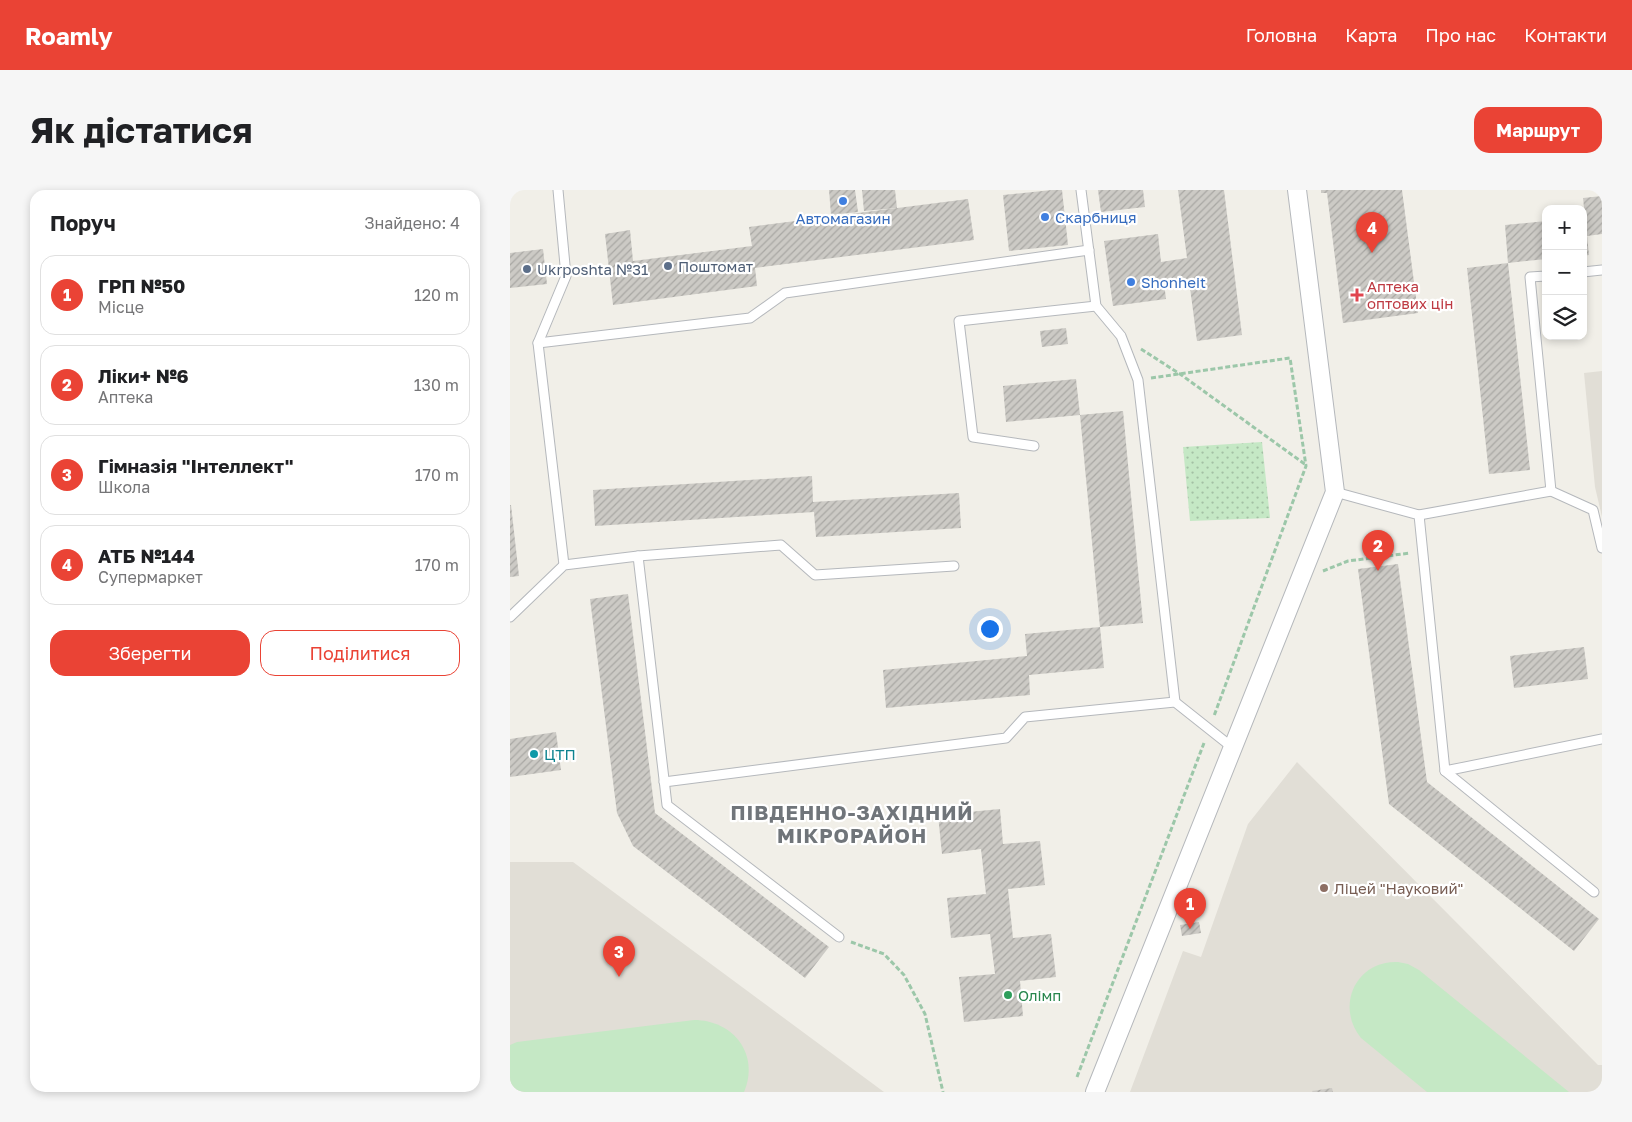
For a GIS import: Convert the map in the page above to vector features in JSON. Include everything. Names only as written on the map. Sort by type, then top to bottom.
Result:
[{"type":"street","points":[[1095,1092],[1336,492],[1297,190]]},
{"type":"lane","points":[[558,190],[566,276],[538,343],[564,565]]},
{"type":"lane","points":[[1081,190],[1096,306],[1120,336],[1138,380],[1175,702],[1233,748]]},
{"type":"lane","points":[[538,343],[750,318],[785,294],[1089,250]]},
{"type":"lane","points":[[1587,272],[1602,270]]},
{"type":"lane","points":[[1542,276],[1530,277],[1551,491]]},
{"type":"lane","points":[[1034,446],[973,437],[959,321],[1096,306]]},
{"type":"lane","points":[[1336,492],[1419,515],[1551,491],[1592,510],[1602,548]]},
{"type":"lane","points":[[1419,515],[1445,771],[1594,892]]},
{"type":"lane","points":[[510,616],[564,565],[638,556],[781,545],[814,576],[954,566]]},
{"type":"lane","points":[[638,556],[667,805],[838,937]]},
{"type":"lane","points":[[664,782],[1006,738],[1025,717],[1175,702]]},
{"type":"lane","points":[[1445,771],[1602,739]]},
{"type":"path","points":[[1120,336],[1180,374],[1306,466]]},
{"type":"path","points":[[1078,1077],[1306,466],[1290,358],[1138,380]]},
{"type":"path","points":[[1321,572],[1348,561],[1423,551]]},
{"type":"path","points":[[838,937],[884,954],[904,975],[925,1014],[943,1092]]},
{"type":"shaded area","points":[[1602,371],[1602,517],[1595,487],[1584,373]]},
{"type":"shaded area","name":"Ліцей \"Науковий\"","points":[[1297,762],[1598,1065],[1602,1065],[1602,1092],[1130,1092],[1183,951],[1201,957],[1248,824]]},
{"type":"shaded area","points":[[510,862],[573,862],[884,1092],[510,1092]]},
{"type":"green space","points":[[1262,442],[1270,518],[1190,521],[1183,447]]},
{"type":"green space","points":[[1398,962],[1408,964],[1419,970],[1569,1092],[1427,1092],[1361,1038],[1353,1025],[1350,1012],[1350,999],[1354,987],[1361,977],[1383,963]]},
{"type":"green space","points":[[694,1020],[721,1026],[740,1042],[748,1065],[748,1078],[744,1092],[510,1092],[510,1045],[517,1042]]},
{"type":"building","points":[[829,190],[855,190],[858,212],[831,215]]},
{"type":"building","points":[[862,190],[895,190],[897,208],[864,211]]},
{"type":"building","points":[[1062,190],[1068,245],[1009,251],[1003,195]]},
{"type":"building","points":[[1098,190],[1143,190],[1145,207],[1101,212]]},
{"type":"building","points":[[1178,190],[1224,190],[1242,335],[1197,341],[1189,280],[1164,283],[1166,299],[1113,306],[1104,241],[1158,234],[1161,262],[1187,258]]},
{"type":"building","points":[[1321,190],[1402,190],[1418,313],[1343,323],[1327,193],[1321,193]]},
{"type":"building","points":[[1602,196],[1602,234],[1587,236],[1587,205],[1584,205],[1583,198]]},
{"type":"building","points":[[968,199],[974,240],[755,268],[757,286],[613,305],[605,234],[630,230],[633,261],[752,246],[749,227]]},
{"type":"building","points":[[1542,221],[1542,259],[1508,263],[1505,225]]},
{"type":"building","points":[[1587,236],[1589,255],[1587,255]]},
{"type":"building","name":"Ukrposhta №31","points":[[543,249],[547,284],[510,288],[510,253]]},
{"type":"building","points":[[1508,263],[1530,470],[1489,474],[1467,268]]},
{"type":"building","points":[[1066,328],[1068,344],[1042,347],[1040,331]]},
{"type":"building","points":[[1076,379],[1080,415],[1006,422],[1003,386]]},
{"type":"building","points":[[1123,411],[1143,623],[1100,627],[1080,415]]},
{"type":"building","points":[[812,476],[813,502],[959,493],[961,528],[816,537],[814,512],[595,526],[593,490]]},
{"type":"building","points":[[510,505],[519,576],[510,577]]},
{"type":"building","points":[[1398,564],[1427,782],[1599,919],[1574,951],[1389,804],[1358,569]]},
{"type":"building","points":[[628,594],[655,813],[829,947],[805,978],[633,846],[617,813],[590,599]]},
{"type":"building","points":[[1100,627],[1104,668],[1029,675],[1030,695],[886,708],[883,670],[1027,656],[1025,634]]},
{"type":"building","points":[[1584,647],[1588,679],[1514,688],[1510,656]]},
{"type":"building","name":"ЦТП","points":[[556,732],[561,770],[510,777],[510,739]]},
{"type":"building","points":[[1000,809],[1003,844],[1040,841],[1045,885],[1008,889],[1013,938],[1051,934],[1056,977],[1020,981],[1023,1016],[964,1022],[959,977],[995,974],[990,934],[951,938],[947,898],[986,894],[981,849],[942,854],[938,815]]},
{"type":"building","points":[[1199,922],[1201,933],[1182,936],[1180,925]]},
{"type":"building","points":[[1332,1088],[1333,1092],[1312,1091]]},
{"type":"place","name":"Автомагазин","points":[[843,201]]},
{"type":"place","name":"Скарбниця","points":[[1045,217]]},
{"type":"place","name":"АТБ №144","points":[[1372,253]]},
{"type":"place","name":"Поштомат","points":[[668,266]]},
{"type":"place","name":"Ukrposhta №31","points":[[527,269]]},
{"type":"place","name":"Shonheit","points":[[1131,282]]},
{"type":"place","name":"Аптека оптових цін","points":[[1357,295]]},
{"type":"place","name":"Ліки+ №6","points":[[1378,571]]},
{"type":"place","name":"ЦТП","points":[[534,754]]},
{"type":"place","name":"Ліцей \"Науковий\"","points":[[1324,888]]},
{"type":"place","name":"ГРП №50","points":[[1190,929]]},
{"type":"place","name":"Гімназія \"Інтеллект\"","points":[[619,977]]},
{"type":"place","name":"Олімп","points":[[1008,995]]},
{"type":"district","name":"ПІВДЕННО-ЗАХІДНИЙ МІКРОРАЙОН","points":[[852,824]]}]
